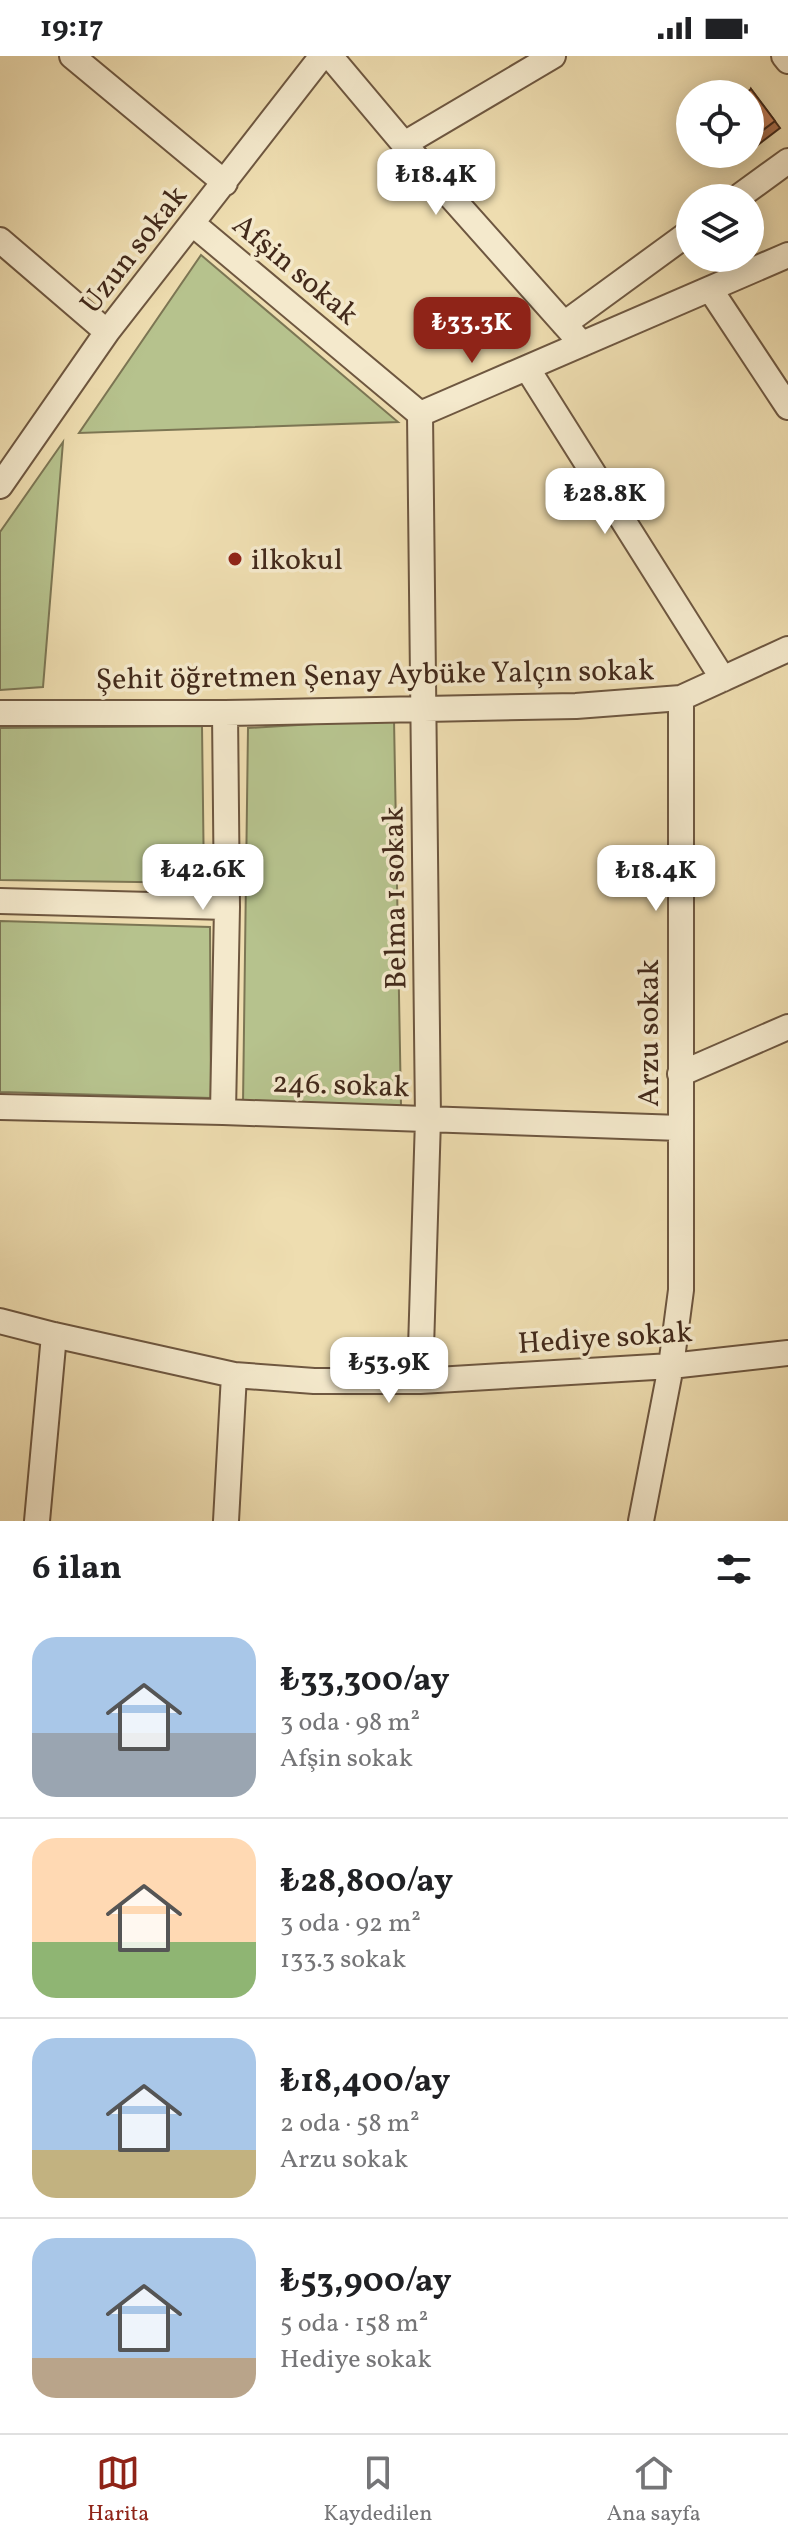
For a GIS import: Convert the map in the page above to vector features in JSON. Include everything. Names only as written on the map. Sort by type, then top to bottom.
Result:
[{"type":"street","points":[[72,56],[225,183]]},
{"type":"street","name":"Uzun sokak","points":[[0,485],[107,332],[322,56]]},
{"type":"street","points":[[330,56],[582,344]]},
{"type":"street","points":[[404,144],[553,56]]},
{"type":"street","points":[[784,56],[788,61]]},
{"type":"street","points":[[756,184],[788,161]]},
{"type":"street","name":"Afşin sokak","points":[[193,224],[420,414]]},
{"type":"street","points":[[0,240],[107,332]]},
{"type":"street","points":[[564,324],[676,242]]},
{"type":"street","points":[[420,414],[788,255]]},
{"type":"street","points":[[710,289],[788,407]]},
{"type":"street","points":[[527,368],[723,679]]},
{"type":"street","name":"Belma 1 sokak","points":[[420,414],[428,1119],[420,1381]]},
{"type":"street","name":"Şehit öğretmen Şenay Aybüke Yalçın sokak","points":[[0,713],[225,713],[576,706],[681,698],[788,649]]},
{"type":"street","name":"Arzu sokak","points":[[641,1521],[671,1366],[681,1290],[681,698]]},
{"type":"street","points":[[223,1112],[227,907],[225,713]]},
{"type":"street","points":[[0,901],[227,907]]},
{"type":"street","points":[[680,1074],[788,1027]]},
{"type":"street","name":"246. sokak","points":[[0,1107],[680,1128]]},
{"type":"street","name":"Hediye sokak","points":[[0,1321],[234,1375],[314,1381],[420,1381],[671,1366],[788,1353]]},
{"type":"street","points":[[37,1521],[54,1335]]},
{"type":"street","points":[[226,1521],[234,1375]]},
{"type":"green space","points":[[201,255],[398,422],[79,433]]},
{"type":"green space","points":[[63,442],[43,687],[0,690],[0,532]]},
{"type":"green space","points":[[394,719],[401,1106],[243,1104],[248,728]]},
{"type":"green space","points":[[202,726],[204,883],[0,880],[0,728]]},
{"type":"green space","points":[[0,921],[210,927],[211,1098],[0,1092]]},
{"type":"building","points":[[764,106],[775,121],[764,129]]},
{"type":"place","name":"ilkokul","points":[[235,559]]}]
